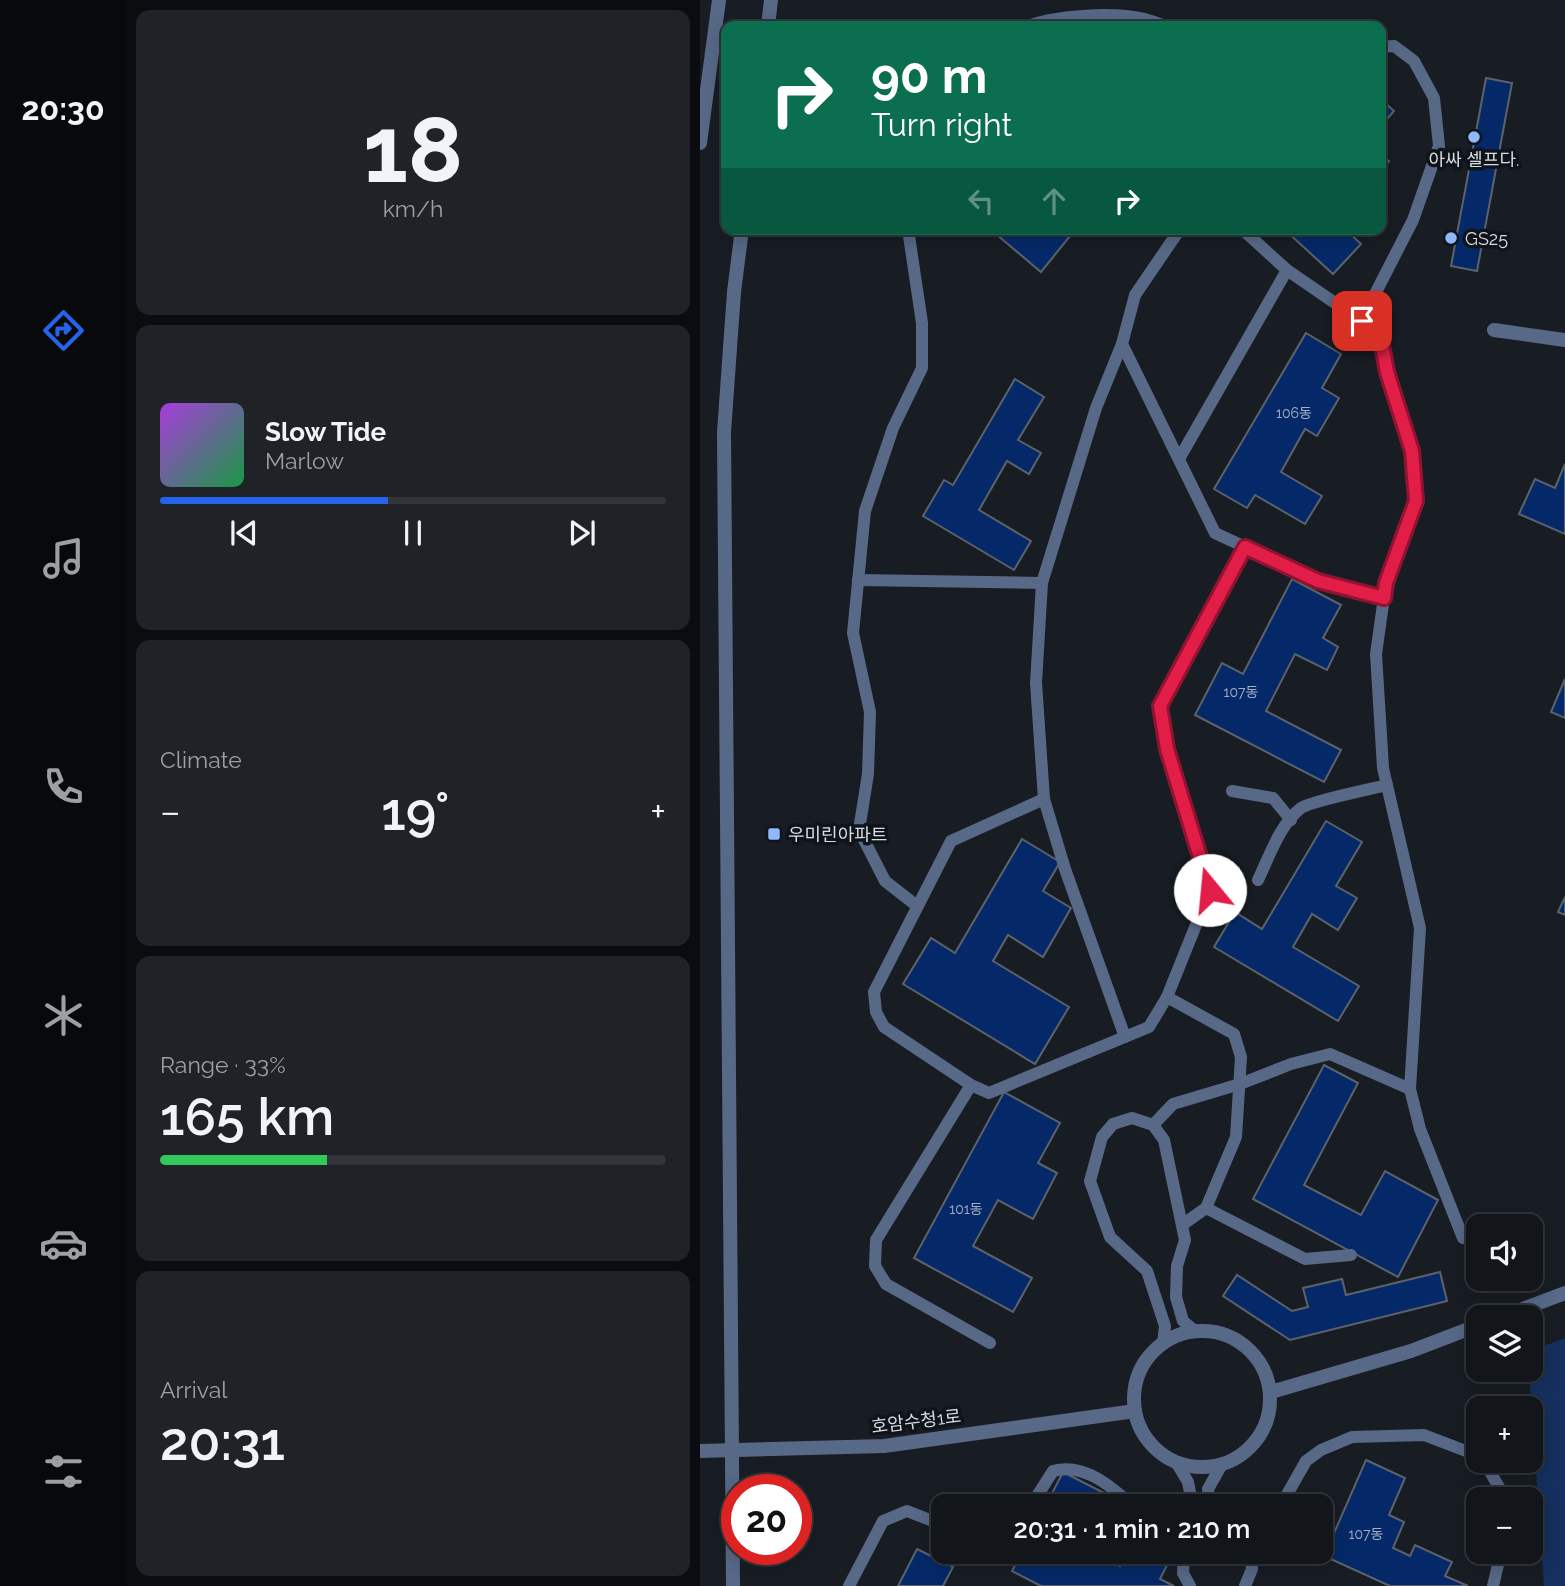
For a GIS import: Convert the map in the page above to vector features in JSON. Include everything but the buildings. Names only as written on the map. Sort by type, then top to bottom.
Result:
[{"type":"street","points":[[700,143],[719,0]]},
{"type":"street","points":[[769,21],[771,0]]},
{"type":"street","points":[[733,1586],[724,432],[734,292],[741,235]]},
{"type":"street","points":[[1494,330],[1565,340]]},
{"type":"street","points":[[1533,1305],[1565,1293]]},
{"type":"street","points":[[1271,1392],[1411,1352],[1466,1330]]},
{"type":"street","points":[[1195,1331],[1217,1332],[1238,1340],[1255,1355],[1267,1375],[1271,1392],[1268,1420],[1258,1440],[1242,1456],[1221,1466],[1198,1468],[1176,1462],[1157,1451],[1142,1433],[1135,1411],[1134,1389],[1141,1367],[1154,1349],[1173,1337],[1195,1331]]},
{"type":"street","name":"호암수청1로","points":[[700,1451],[884,1446],[1135,1411]]},
{"type":"lane","points":[[1046,21],[1081,16],[1138,18],[1148,21]]},
{"type":"lane","points":[[1386,47],[1394,46],[1414,61],[1434,97],[1438,146],[1413,220],[1374,296],[1387,372],[1412,451],[1416,501],[1386,583],[1376,654],[1383,768],[1420,928],[1410,1089],[1420,1129],[1462,1238]]},
{"type":"lane","points":[[909,235],[922,323],[922,368],[893,428],[865,511],[853,633],[870,712],[868,774],[859,830],[885,881],[917,906]]},
{"type":"lane","points":[[1125,1037],[1065,869],[1044,799],[1036,683],[1042,583],[1096,408],[1122,344],[1135,295],[1176,235]]},
{"type":"lane","points":[[1249,235],[1287,270],[1380,334]]},
{"type":"lane","points":[[1179,459],[1287,270]]},
{"type":"lane","points":[[1122,344],[1215,533],[1318,581],[1384,598]]},
{"type":"lane","points":[[1044,799],[951,841],[874,992],[876,1012],[884,1027],[971,1085],[989,1093],[1149,1027],[1167,997],[1210,890],[1167,749],[1160,706],[1245,547]]},
{"type":"lane","points":[[858,580],[1042,583]]},
{"type":"lane","points":[[1258,880],[1291,820],[1303,807],[1387,785]]},
{"type":"lane","points":[[1233,791],[1273,798],[1291,820]]},
{"type":"lane","points":[[1167,997],[1234,1034],[1241,1057],[1236,1138],[1206,1208],[1182,1225]]},
{"type":"lane","points":[[1153,1125],[1173,1104],[1330,1054],[1410,1089]]},
{"type":"lane","points":[[971,1085],[876,1240],[875,1266],[886,1284],[990,1343]]},
{"type":"lane","points":[[1163,1344],[1166,1326],[1147,1271],[1111,1237],[1090,1181],[1102,1137],[1113,1124],[1132,1118],[1153,1125],[1164,1140],[1185,1240],[1177,1266],[1176,1297],[1183,1321],[1195,1331]]},
{"type":"lane","points":[[1206,1208],[1305,1259],[1351,1255]]},
{"type":"lane","points":[[1287,1494],[1306,1461],[1321,1450],[1352,1437],[1424,1435],[1466,1451]]},
{"type":"lane","points":[[1176,1462],[1188,1482],[1191,1494]]},
{"type":"lane","points":[[1038,1494],[1053,1471],[1068,1466],[1107,1483],[1119,1494]]},
{"type":"lane","points":[[1209,1494],[1208,1489],[1221,1466]]},
{"type":"lane","points":[[849,1586],[883,1521],[907,1511],[931,1520]]},
{"type":"lane","points":[[1183,1564],[1183,1573],[1189,1586]]},
{"type":"lane","points":[[1245,1586],[1252,1564]]},
{"type":"lane","points":[[1493,1586],[1498,1564]]},
{"type":"shaded area","points":[[1565,1338],[1565,1586],[1544,1586],[1543,1487],[1537,1487],[1536,1473],[1543,1473],[1543,1396],[1531,1396],[1530,1382],[1543,1382],[1543,1346]]},
{"type":"place","name":"아싸 셀프다.","points":[[1474,137]]},
{"type":"place","name":"GS25","points":[[1451,238]]},
{"type":"place","name":"우미린아파트","points":[[774,834]]},
{"type":"route","points":[[1210,890],[1167,749],[1160,706],[1172,683],[1245,547],[1318,581],[1384,598],[1386,583],[1416,501],[1412,451],[1387,372],[1380,334],[1362,321]]}]
